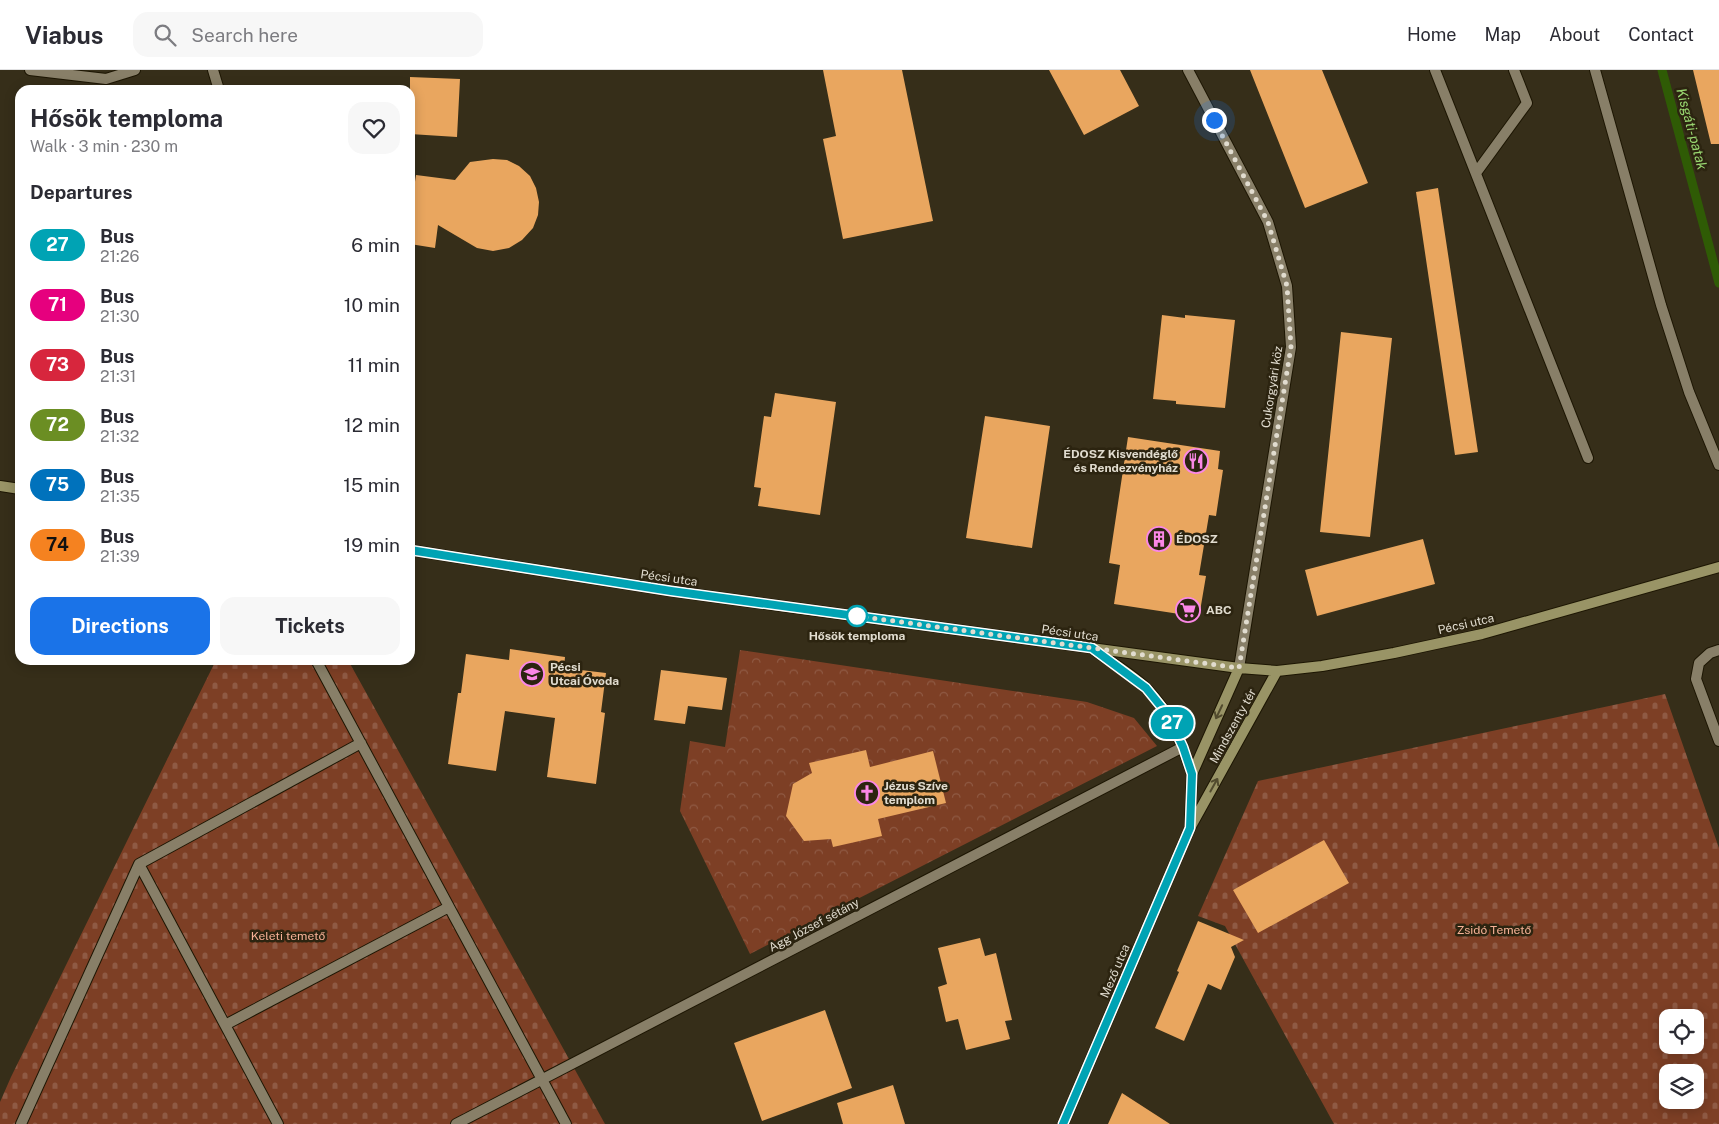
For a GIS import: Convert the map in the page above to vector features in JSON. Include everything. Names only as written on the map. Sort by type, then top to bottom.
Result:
[{"type":"street","points":[[30,70],[106,79],[135,70]]},
{"type":"street","points":[[213,70],[218,85]]},
{"type":"street","name":"Cukorgyári köz","points":[[1188,70],[1268,222],[1287,286],[1291,347],[1239,668]]},
{"type":"street","points":[[1435,70],[1588,458]]},
{"type":"street","points":[[1476,174],[1527,103],[1514,70]]},
{"type":"street","points":[[1595,70],[1661,305],[1689,392],[1719,466]]},
{"type":"street","points":[[0,486],[15,488]]},
{"type":"street","name":"Pécsi utca","points":[[415,551],[671,591],[1239,668],[1277,671],[1322,666],[1482,634],[1719,567]]},
{"type":"street","points":[[1092,648],[1146,688],[1168,715],[1183,747],[1192,774]]},
{"type":"street","points":[[1719,650],[1710,653],[1699,663],[1696,679],[1719,741]]},
{"type":"street","points":[[319,665],[566,1124]]},
{"type":"street","name":"Mindszenty tér","points":[[1190,828],[1192,774],[1239,668]]},
{"type":"street","name":"Mindszenty tér","points":[[1190,828],[1277,671]]},
{"type":"street","points":[[21,1124],[139,864],[361,743]]},
{"type":"street","name":"Agg József sétány","points":[[456,1124],[1183,747]]},
{"type":"street","name":"Mező utca","points":[[1063,1124],[1190,828]]},
{"type":"street","points":[[139,864],[278,1124]]},
{"type":"street","points":[[225,1025],[449,906]]},
{"type":"green space","points":[[740,650],[1087,702],[1134,718],[1157,746],[750,954],[680,811],[690,741],[725,747]]},
{"type":"green space","name":"Keleti temető","points":[[214,665],[351,665],[605,1124],[0,1124],[0,1102]]},
{"type":"green space","name":"Zsidó Temető","points":[[1665,694],[1719,848],[1719,1124],[1334,1124],[1225,926],[1198,916],[1258,781]]},
{"type":"building","points":[[823,70],[902,70],[933,221],[843,239],[823,139],[836,136]]},
{"type":"building","points":[[1049,70],[1120,70],[1139,106],[1084,135]]},
{"type":"building","points":[[1250,70],[1322,70],[1368,183],[1305,208]]},
{"type":"building","points":[[1693,70],[1719,70],[1719,144],[1711,144]]},
{"type":"building","points":[[410,77],[460,79],[457,137],[415,134],[415,85],[410,85]]},
{"type":"building","points":[[493,159],[507,160],[519,166],[530,176],[536,188],[539,202],[538,215],[533,228],[522,240],[509,248],[493,251],[477,248],[438,225],[435,248],[415,245],[416,175],[455,180],[470,162]]},
{"type":"building","points":[[1438,188],[1478,452],[1455,455],[1416,192]]},
{"type":"building","points":[[1162,315],[1185,318],[1185,315],[1235,320],[1225,408],[1176,404],[1176,401],[1153,399]]},
{"type":"building","points":[[1341,332],[1392,338],[1370,537],[1320,532]]},
{"type":"building","points":[[775,393],[836,402],[820,515],[758,506],[761,488],[754,487],[764,416],[771,417]]},
{"type":"building","points":[[985,416],[1050,426],[1032,548],[966,538]]},
{"type":"building","name":"ÉDOSZ","points":[[1128,437],[1220,451],[1218,469],[1223,470],[1216,516],[1209,515],[1199,575],[1206,576],[1199,617],[1114,604],[1120,565],[1109,563]]},
{"type":"building","points":[[1423,539],[1435,584],[1317,616],[1305,570]]},
{"type":"building","points":[[510,649],[565,657],[564,668],[606,673],[601,712],[605,713],[596,784],[547,777],[555,718],[505,711],[496,771],[448,764],[458,693],[461,693],[466,654],[509,660]]},
{"type":"building","points":[[661,670],[727,678],[722,710],[688,706],[685,724],[654,720]]},
{"type":"building","name":"Jézus Szíve templom","points":[[866,750],[870,767],[933,751],[946,803],[878,819],[882,836],[833,847],[831,839],[804,841],[786,816],[793,784],[812,773],[809,763]]},
{"type":"building","points":[[1324,840],[1349,883],[1258,933],[1233,890]]},
{"type":"building","points":[[1198,921],[1244,940],[1231,947],[1235,957],[1221,990],[1208,984],[1184,1041],[1155,1028]]},
{"type":"building","points":[[980,938],[985,956],[996,953],[1012,1020],[1005,1021],[1010,1039],[966,1050],[958,1019],[946,1022],[938,987],[947,984],[938,948]]},
{"type":"building","points":[[825,1010],[852,1088],[762,1121],[734,1043]]},
{"type":"building","points":[[893,1085],[905,1124],[843,1124],[837,1103]]},
{"type":"building","points":[[1122,1093],[1170,1124],[1108,1124]]},
{"type":"waterway","name":"Kisgáti-patak","points":[[1662,70],[1719,283]]},
{"type":"bus line","name":"27","points":[[415,551],[671,591],[1092,648],[1146,688],[1168,715],[1183,747],[1192,774],[1190,828],[1063,1124]]},
{"type":"place","name":"ÉDOSZ Kisvendéglő és Rendezvényház","points":[[1196,461]]},
{"type":"place","name":"ÉDOSZ","points":[[1159,539]]},
{"type":"place","name":"ABC","points":[[1188,610]]},
{"type":"place","name":"Hősök temploma","points":[[857,616]]},
{"type":"place","name":"Pécsi Utcai Óvoda","points":[[532,674]]},
{"type":"place","name":"Jézus Szíve templom","points":[[867,793]]},
{"type":"route","points":[[857,616],[1239,668],[1291,347],[1287,286],[1268,222],[1214,120]]}]
